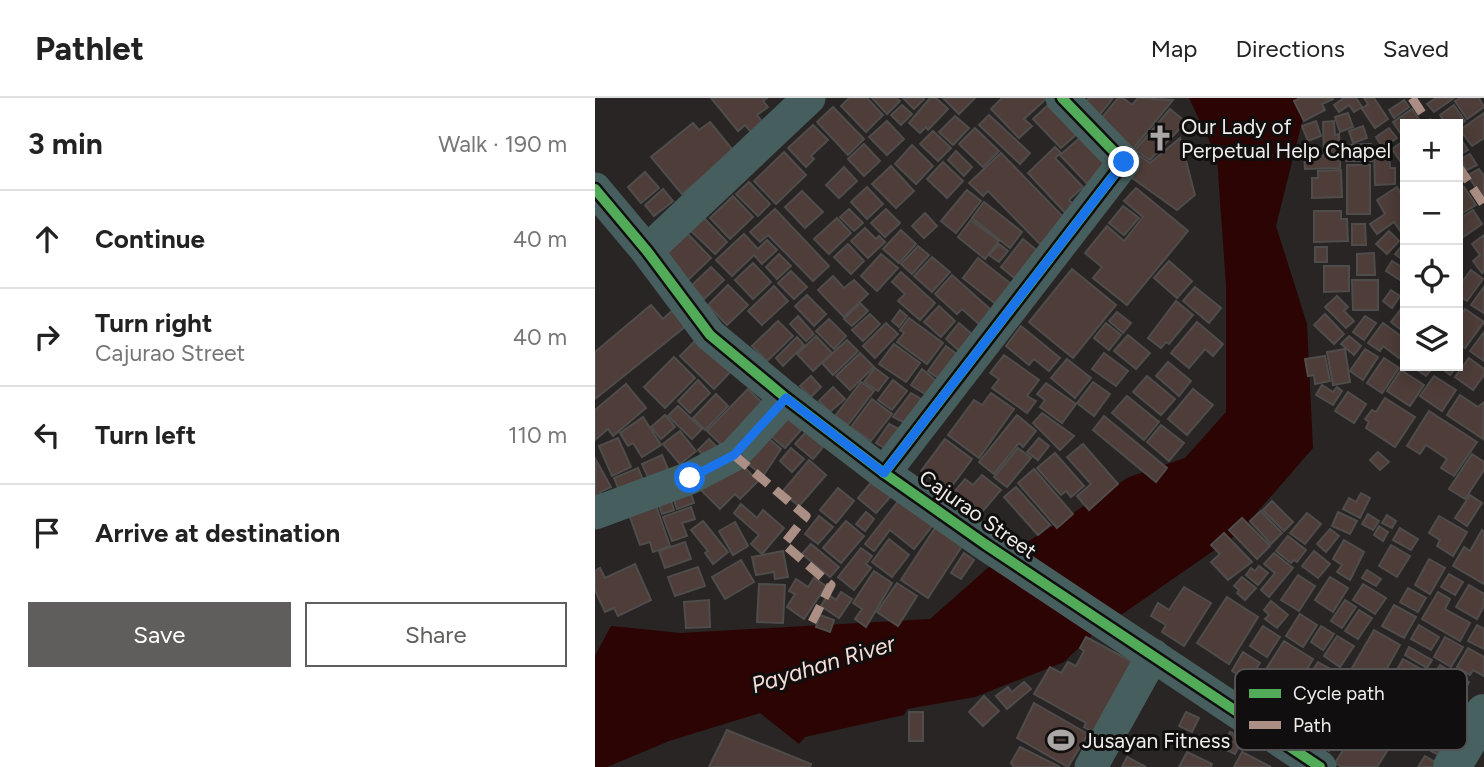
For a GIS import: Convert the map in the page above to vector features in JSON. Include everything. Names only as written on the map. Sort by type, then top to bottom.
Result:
[{"type":"main road","points":[[1467,742],[1484,713]]},
{"type":"main road","points":[[1452,767],[1462,750]]},
{"type":"street","points":[[647,251],[809,98]]},
{"type":"street","points":[[884,473],[1124,162],[1062,98]]},
{"type":"street","name":"Cajurao Street","points":[[595,189],[647,251],[710,335],[786,398],[884,473],[985,544],[1235,710]]},
{"type":"street","points":[[595,513],[690,478],[734,455],[786,398]]},
{"type":"street","points":[[1091,767],[1147,651]]},
{"type":"street","name":"Cajurao Street","points":[[1295,750],[1320,767]]},
{"type":"water","name":"Payahan River","points":[[1189,98],[1297,98],[1305,110],[1276,226],[1307,324],[1313,448],[1239,533],[1092,635],[1064,662],[975,697],[907,709],[904,715],[805,737],[799,744],[760,713],[669,741],[607,767],[595,767],[595,656],[611,626],[681,633],[930,619],[990,566],[1129,477],[1185,458],[1226,412],[1226,286],[1217,157]]},
{"type":"building","points":[[711,98],[767,98],[763,101],[768,107],[757,115],[768,129],[756,138],[745,125],[738,131]]},
{"type":"building","points":[[849,98],[867,98],[883,115],[866,132],[841,106]]},
{"type":"building","points":[[872,98],[896,98],[900,101],[887,114]]},
{"type":"building","points":[[903,98],[924,98],[924,99],[914,109]]},
{"type":"building","points":[[930,98],[936,98],[948,109],[928,130],[926,127],[920,133],[909,123]]},
{"type":"building","points":[[943,98],[975,98],[959,114]]},
{"type":"building","points":[[1002,98],[1046,99],[1024,119],[1032,126],[1019,138],[991,109]]},
{"type":"building","points":[[1089,98],[1113,98],[1098,117],[1083,105]]},
{"type":"building","points":[[1118,98],[1123,98],[1132,105],[1138,98],[1173,100],[1133,149],[1099,121]]},
{"type":"building","points":[[1300,98],[1333,99],[1322,104],[1325,110],[1304,121],[1294,101]]},
{"type":"building","points":[[1344,98],[1356,98],[1362,107],[1354,112],[1349,105],[1339,112],[1334,105]]},
{"type":"building","points":[[1364,98],[1374,98],[1388,119],[1375,128],[1362,109],[1368,104]]},
{"type":"building","points":[[1436,98],[1454,98],[1434,112],[1427,104]]},
{"type":"building","points":[[1460,98],[1479,98],[1484,107],[1467,119],[1455,101]]},
{"type":"building","points":[[1404,100],[1409,107],[1394,118],[1389,110]]},
{"type":"building","points":[[1049,104],[1077,134],[1061,148],[1033,119]]},
{"type":"building","points":[[902,105],[912,114],[901,125],[891,115]]},
{"type":"building","points":[[1454,105],[1465,121],[1443,119],[1440,115]]},
{"type":"building","points":[[833,107],[864,139],[848,155],[817,122]]},
{"type":"building","name":"Our Lady of Perpetual Help Chapel","points":[[1170,109],[1186,122],[1150,160],[1135,150]]},
{"type":"building","points":[[1412,109],[1419,119],[1400,119],[1400,132],[1393,122]]},
{"type":"building","points":[[1348,113],[1353,127],[1340,132],[1335,117]]},
{"type":"building","points":[[1484,113],[1484,138],[1472,146],[1463,134],[1463,128]]},
{"type":"building","points":[[989,115],[1030,153],[1020,164],[979,125]]},
{"type":"building","points":[[955,116],[969,128],[953,145],[939,132]]},
{"type":"building","points":[[887,121],[904,139],[887,155],[869,137]]},
{"type":"building","points":[[1316,121],[1321,136],[1308,141],[1302,126]]},
{"type":"building","points":[[1334,121],[1335,135],[1339,134],[1340,154],[1324,154],[1323,122]]},
{"type":"building","points":[[710,122],[741,160],[721,161],[682,194],[651,157],[693,123],[699,130]]},
{"type":"building","points":[[813,125],[828,140],[811,156],[814,159],[806,167],[788,148]]},
{"type":"building","points":[[1363,126],[1367,138],[1353,143],[1349,131]]},
{"type":"building","points":[[975,128],[999,151],[983,167],[959,144]]},
{"type":"building","points":[[1389,128],[1397,138],[1383,148],[1376,137]]},
{"type":"building","points":[[933,131],[951,148],[938,161],[920,144]]},
{"type":"building","points":[[1081,137],[1114,172],[1094,191],[1060,155]]},
{"type":"building","points":[[1180,138],[1195,195],[1177,210],[1128,175],[1140,156],[1150,163]]},
{"type":"building","points":[[1400,143],[1400,161],[1392,149]]},
{"type":"building","points":[[864,144],[880,161],[864,176],[848,159]]},
{"type":"building","points":[[1371,144],[1372,161],[1346,161],[1345,145]]},
{"type":"building","points":[[912,145],[933,166],[916,184],[895,164]]},
{"type":"building","points":[[1055,147],[1061,153],[1055,158],[1083,187],[1069,200],[1080,211],[1071,219],[1028,173]]},
{"type":"building","points":[[956,151],[972,167],[964,176],[948,160]]},
{"type":"building","points":[[1374,151],[1389,151],[1390,168],[1395,168],[1395,184],[1375,185]]},
{"type":"building","points":[[784,152],[806,175],[776,204],[754,181]]},
{"type":"building","points":[[1001,153],[1072,226],[1040,244],[988,191],[983,196],[969,183]]},
{"type":"building","points":[[1470,154],[1477,165],[1467,170],[1463,158]]},
{"type":"building","points":[[1340,155],[1340,168],[1305,169],[1304,156]]},
{"type":"building","points":[[943,162],[963,181],[947,198],[927,179]]},
{"type":"building","points":[[1347,165],[1370,165],[1370,214],[1347,214]]},
{"type":"building","points":[[891,166],[914,191],[896,208],[872,184]]},
{"type":"building","points":[[844,167],[857,181],[839,198],[826,185]]},
{"type":"building","points":[[1479,169],[1484,176],[1484,201],[1468,175]]},
{"type":"building","points":[[1341,170],[1342,197],[1312,198],[1312,178],[1318,178],[1318,171]]},
{"type":"building","points":[[645,172],[659,188],[641,203],[628,187]]},
{"type":"building","points":[[749,182],[770,204],[758,216],[736,194]]},
{"type":"building","points":[[867,187],[883,204],[867,219],[851,202]]},
{"type":"building","points":[[1397,187],[1400,192],[1400,231],[1394,222],[1377,234],[1370,224],[1385,214],[1377,200]]},
{"type":"building","points":[[1136,188],[1188,231],[1127,305],[1093,278],[1102,267],[1085,253],[1107,226],[1124,241],[1143,217],[1124,201]]},
{"type":"building","points":[[1463,188],[1476,205],[1463,213]]},
{"type":"building","points":[[663,189],[673,201],[654,216],[645,205]]},
{"type":"building","points":[[967,190],[981,201],[956,233],[941,221]]},
{"type":"building","points":[[802,191],[823,212],[805,228],[785,207]]},
{"type":"building","points":[[733,196],[753,217],[730,239],[710,218]]},
{"type":"building","points":[[984,202],[1022,232],[1010,248],[972,218]]},
{"type":"building","points":[[1123,206],[1139,218],[1124,235],[1109,223]]},
{"type":"building","points":[[775,209],[829,266],[813,281],[768,235],[760,242],[750,232]]},
{"type":"building","points":[[849,209],[863,223],[854,231],[840,217]]},
{"type":"building","points":[[886,209],[900,223],[885,237],[871,223]]},
{"type":"building","points":[[1473,210],[1482,224],[1463,237],[1463,217]]},
{"type":"building","points":[[1314,211],[1341,211],[1341,219],[1347,219],[1348,241],[1314,242]]},
{"type":"building","points":[[925,213],[937,226],[924,238],[912,226]]},
{"type":"building","points":[[703,217],[727,242],[715,254],[690,230]]},
{"type":"building","points":[[837,218],[851,233],[829,254],[814,239]]},
{"type":"building","points":[[971,220],[999,241],[985,259],[958,237]]},
{"type":"building","points":[[1352,224],[1365,224],[1366,245],[1352,245]]},
{"type":"building","points":[[865,228],[876,239],[879,236],[885,242],[868,258],[851,241]]},
{"type":"building","points":[[901,230],[916,244],[899,263],[883,249]]},
{"type":"building","points":[[1389,231],[1399,241],[1387,254],[1376,244]]},
{"type":"building","points":[[686,232],[711,258],[688,280],[663,255]]},
{"type":"building","points":[[744,234],[758,249],[767,240],[777,250],[762,264],[754,255],[732,276],[716,260]]},
{"type":"building","points":[[1484,235],[1482,273],[1473,261],[1480,255],[1472,244]]},
{"type":"building","points":[[1023,239],[1045,257],[1023,285],[1001,267]]},
{"type":"building","points":[[848,244],[864,261],[851,274],[834,257]]},
{"type":"building","points":[[999,244],[1008,251],[999,262],[989,255]]},
{"type":"building","points":[[918,246],[929,255],[912,274],[901,264]]},
{"type":"building","points":[[1315,247],[1327,247],[1327,262],[1315,262]]},
{"type":"building","points":[[1374,253],[1375,275],[1357,275],[1357,254]]},
{"type":"building","points":[[779,254],[791,266],[777,279],[766,267]]},
{"type":"building","points":[[881,254],[898,268],[877,291],[861,276]]},
{"type":"building","points":[[932,257],[950,272],[932,292],[914,276]]},
{"type":"building","points":[[978,258],[1015,287],[1002,309],[963,278]]},
{"type":"building","points":[[1169,261],[1192,281],[1177,298],[1154,278]]},
{"type":"building","points":[[1392,261],[1400,266],[1400,280],[1386,271]]},
{"type":"building","points":[[753,263],[771,282],[753,299],[735,280]]},
{"type":"building","points":[[1324,266],[1349,266],[1349,291],[1324,292]]},
{"type":"building","points":[[711,267],[724,280],[704,299],[691,286]]},
{"type":"building","points":[[1072,269],[1116,305],[1073,358],[1029,322]]},
{"type":"building","points":[[1471,270],[1483,279],[1467,301],[1463,298],[1463,281]]},
{"type":"building","points":[[791,271],[807,287],[794,299],[778,283]]},
{"type":"building","points":[[901,272],[935,303],[920,320],[898,301],[905,294],[892,282]]},
{"type":"building","points":[[952,275],[999,317],[987,331],[962,309],[957,314],[935,294]]},
{"type":"building","points":[[833,276],[844,288],[854,280],[868,294],[844,317],[818,290]]},
{"type":"building","points":[[1352,280],[1378,280],[1378,310],[1353,310]]},
{"type":"building","points":[[728,285],[748,305],[727,325],[708,305]]},
{"type":"building","points":[[774,286],[788,301],[762,325],[748,311]]},
{"type":"building","points":[[1195,287],[1221,308],[1209,323],[1183,301]]},
{"type":"building","points":[[1484,287],[1484,313],[1471,305]]},
{"type":"building","points":[[1391,290],[1400,296],[1392,308],[1383,301]]},
{"type":"building","points":[[807,295],[826,314],[814,326],[795,306]]},
{"type":"building","points":[[1337,296],[1348,307],[1344,311],[1354,321],[1346,328],[1325,307]]},
{"type":"building","points":[[1176,301],[1193,315],[1169,344],[1166,342],[1161,348],[1148,338]]},
{"type":"building","points":[[860,303],[868,311],[852,326],[844,319]]},
{"type":"building","points":[[651,305],[663,319],[673,310],[686,326],[595,399],[595,352]]},
{"type":"building","points":[[939,306],[955,321],[941,337],[924,322]]},
{"type":"building","points":[[1465,309],[1484,322],[1465,348],[1463,347]]},
{"type":"building","points":[[900,310],[907,316],[899,327],[892,321]]},
{"type":"building","points":[[1400,310],[1400,329],[1391,322]]},
{"type":"building","points":[[1117,312],[1131,323],[1123,333],[1109,321]]},
{"type":"building","points":[[870,314],[880,324],[863,341],[852,330]]},
{"type":"building","points":[[1325,314],[1344,334],[1334,344],[1314,325]]},
{"type":"building","points":[[798,316],[814,334],[806,341],[790,324]]},
{"type":"building","points":[[1365,316],[1376,323],[1364,340],[1353,332]]},
{"type":"building","points":[[909,318],[943,343],[927,364],[897,342],[904,333],[900,330]]},
{"type":"building","points":[[829,319],[846,336],[834,349],[816,331]]},
{"type":"building","points":[[778,321],[793,336],[767,361],[752,346]]},
{"type":"building","points":[[1197,322],[1223,344],[1213,356],[1205,349],[1189,368],[1171,353]]},
{"type":"building","points":[[886,323],[898,334],[875,358],[863,346]]},
{"type":"building","points":[[959,323],[980,341],[966,357],[946,339]]},
{"type":"building","points":[[1106,323],[1121,335],[1109,350],[1094,338]]},
{"type":"building","points":[[1383,323],[1400,335],[1400,357],[1383,346],[1380,351],[1368,343]]},
{"type":"building","points":[[1021,326],[1060,358],[1049,371],[1034,359],[1029,365],[1006,346]]},
{"type":"building","points":[[1484,332],[1484,361],[1470,351]]},
{"type":"building","points":[[1128,335],[1150,353],[1136,369],[1114,351]]},
{"type":"building","points":[[700,336],[733,369],[714,389],[680,356]]},
{"type":"building","points":[[816,336],[832,353],[813,371],[797,354]]},
{"type":"building","points":[[1349,336],[1361,346],[1354,355],[1341,344]]},
{"type":"building","points":[[797,337],[804,345],[783,366],[776,358]]},
{"type":"building","points":[[847,340],[858,351],[833,375],[822,363]]},
{"type":"building","points":[[894,344],[920,363],[906,382],[879,364]]},
{"type":"building","points":[[946,346],[966,361],[948,385],[928,371]]},
{"type":"building","points":[[1345,349],[1350,382],[1333,385],[1327,352]]},
{"type":"building","points":[[1365,349],[1378,357],[1363,380],[1350,371]]},
{"type":"building","points":[[860,353],[874,367],[850,390],[836,376]]},
{"type":"building","points":[[1104,353],[1128,371],[1116,386],[1092,369]]},
{"type":"building","points":[[1004,355],[1039,380],[1027,396],[1036,401],[1027,413],[992,388],[999,379],[990,373]]},
{"type":"building","points":[[1325,356],[1330,381],[1315,384],[1314,375],[1308,376],[1305,359]]},
{"type":"building","points":[[674,357],[695,378],[665,408],[644,387]]},
{"type":"building","points":[[1384,358],[1399,368],[1382,393],[1367,383]]},
{"type":"building","points":[[1469,358],[1484,369],[1484,375],[1473,390],[1455,377],[1459,371],[1463,371]]},
{"type":"building","points":[[1067,359],[1091,378],[1075,398],[1051,378]]},
{"type":"building","points":[[1168,362],[1191,381],[1179,396],[1156,376]]},
{"type":"building","points":[[875,368],[888,378],[878,391],[864,382]]},
{"type":"building","points":[[922,369],[941,385],[931,398],[911,385]]},
{"type":"building","points":[[1400,371],[1424,385],[1410,406],[1387,391]]},
{"type":"building","points":[[811,376],[821,387],[811,397],[800,386]]},
{"type":"building","points":[[1147,376],[1175,399],[1161,415],[1133,392]]},
{"type":"building","points":[[1434,376],[1456,390],[1442,411],[1420,396]]},
{"type":"building","points":[[698,380],[710,393],[690,413],[678,401]]},
{"type":"building","points":[[893,380],[907,391],[892,410],[878,400]]},
{"type":"building","points":[[861,382],[874,391],[848,425],[835,416]]},
{"type":"building","points":[[1093,382],[1110,394],[1094,416],[1077,403]]},
{"type":"building","points":[[1046,383],[1076,404],[1062,423],[1040,407],[1045,400],[1037,394]]},
{"type":"building","points":[[626,384],[646,408],[613,436],[608,429],[595,440],[595,410]]},
{"type":"building","points":[[1322,385],[1333,392],[1337,387],[1342,391],[1333,405],[1316,395]]},
{"type":"building","points":[[833,387],[845,399],[830,412],[819,401]]},
{"type":"building","points":[[748,389],[771,411],[730,453],[707,431]]},
{"type":"building","points":[[1193,389],[1213,405],[1187,435],[1168,419]]},
{"type":"building","points":[[1348,392],[1366,404],[1354,423],[1335,411]]},
{"type":"building","points":[[911,393],[928,403],[909,425],[893,417]]},
{"type":"building","points":[[991,393],[1014,409],[979,458],[948,435],[974,400],[982,405]]},
{"type":"building","points":[[716,394],[728,406],[705,430],[693,418]]},
{"type":"building","points":[[1460,395],[1478,407],[1484,402],[1483,439],[1447,415]]},
{"type":"building","points":[[1127,396],[1159,422],[1144,440],[1112,413]]},
{"type":"building","points":[[1385,398],[1415,417],[1395,447],[1366,428],[1369,422],[1365,419],[1372,410],[1376,412]]},
{"type":"building","points":[[872,399],[892,414],[871,441],[851,427]]},
{"type":"building","points":[[678,406],[702,429],[692,439],[668,416]]},
{"type":"building","points":[[1429,411],[1477,442],[1454,476],[1441,468],[1447,459],[1426,445],[1420,454],[1407,446]]},
{"type":"building","points":[[1042,413],[1074,436],[1060,450],[1033,423]]},
{"type":"building","points":[[783,414],[801,430],[785,448],[767,433]]},
{"type":"building","points":[[665,415],[675,427],[661,439],[651,427]]},
{"type":"building","points":[[1017,415],[1036,431],[1023,447],[1019,443],[994,474],[979,462]]},
{"type":"building","points":[[1104,416],[1167,468],[1156,482],[1093,430]]},
{"type":"building","points":[[643,417],[661,445],[642,457],[633,443],[628,446],[620,433]]},
{"type":"building","points":[[889,424],[905,432],[891,452],[876,443]]},
{"type":"building","points":[[1161,425],[1184,443],[1169,461],[1147,442]]},
{"type":"building","points":[[680,431],[696,451],[680,464],[663,444]]},
{"type":"building","points":[[761,432],[781,449],[763,476],[740,457]]},
{"type":"building","points":[[806,432],[823,447],[813,459],[795,444]]},
{"type":"building","points":[[618,438],[631,467],[612,476],[599,446]]},
{"type":"building","points":[[1039,438],[1049,446],[1038,460],[1027,452]]},
{"type":"building","points":[[709,439],[721,451],[711,462],[698,450]]},
{"type":"building","points":[[945,439],[972,459],[948,491],[921,471]]},
{"type":"building","points":[[1083,444],[1118,484],[1089,510],[1077,496],[1091,484],[1067,457]]},
{"type":"building","points":[[791,448],[804,459],[792,472],[780,461]]},
{"type":"building","points":[[1018,448],[1031,458],[1007,487],[994,477]]},
{"type":"building","points":[[1378,452],[1389,462],[1380,470],[1370,460]]},
{"type":"building","points":[[1055,453],[1084,486],[1071,497],[1066,491],[1061,495],[1037,468]]},
{"type":"building","points":[[1472,454],[1484,462],[1484,470],[1465,499],[1449,489]]},
{"type":"building","points":[[662,455],[671,476],[651,484],[642,464]]},
{"type":"building","points":[[735,458],[758,481],[740,499],[735,494],[720,509],[699,488]]},
{"type":"building","points":[[596,460],[611,487],[600,492],[606,503],[595,510]]},
{"type":"building","points":[[809,460],[826,475],[799,506],[782,492]]},
{"type":"building","points":[[638,468],[646,487],[622,497],[614,478]]},
{"type":"building","points":[[1034,469],[1073,514],[1057,528],[1018,483]]},
{"type":"building","points":[[982,475],[1001,490],[981,513],[954,492],[965,479],[973,485]]},
{"type":"building","points":[[873,480],[891,496],[876,513],[858,498]]},
{"type":"building","points":[[688,485],[694,503],[677,509],[671,491]]},
{"type":"building","points":[[1016,487],[1050,525],[1038,535],[1004,497]]},
{"type":"building","points":[[838,488],[854,501],[836,523],[820,510]]},
{"type":"building","points":[[668,492],[674,510],[662,514],[656,496]]},
{"type":"building","points":[[1361,493],[1370,498],[1360,518],[1343,509],[1349,498],[1356,502]]},
{"type":"building","points":[[1470,495],[1482,503],[1467,526],[1455,518]]},
{"type":"building","points":[[653,497],[670,546],[653,552],[650,542],[640,545],[626,506]]},
{"type":"building","points":[[900,499],[933,525],[914,549],[890,530],[874,551],[865,544]]},
{"type":"building","points":[[1272,501],[1293,522],[1284,531],[1263,510]]},
{"type":"building","points":[[741,504],[757,518],[763,510],[784,528],[762,554],[751,544],[759,535],[734,513]]},
{"type":"building","points":[[691,507],[695,519],[682,523],[687,536],[672,541],[663,517]]},
{"type":"building","points":[[1261,511],[1282,533],[1271,544],[1250,521]]},
{"type":"building","points":[[866,512],[874,519],[865,531],[856,524]]},
{"type":"building","points":[[1338,512],[1357,521],[1350,534],[1332,526]]},
{"type":"building","points":[[1307,513],[1321,524],[1305,544],[1290,533]]},
{"type":"building","points":[[1368,514],[1379,521],[1373,530],[1362,524]]},
{"type":"building","points":[[1387,515],[1396,521],[1392,528],[1382,523]]},
{"type":"building","points":[[819,516],[833,527],[818,544],[805,534]]},
{"type":"building","points":[[1439,516],[1467,532],[1453,556],[1437,546],[1440,540],[1429,533]]},
{"type":"building","points":[[1242,518],[1270,546],[1257,559],[1229,530]]},
{"type":"building","points":[[703,521],[728,552],[713,564],[705,553],[708,551],[691,530]]},
{"type":"building","points":[[846,521],[864,536],[841,563],[823,548]]},
{"type":"building","points":[[735,522],[748,546],[733,555],[719,531]]},
{"type":"building","points":[[1379,526],[1388,532],[1383,541],[1374,535]]},
{"type":"building","points":[[935,528],[962,546],[928,598],[901,580]]},
{"type":"building","points":[[1400,528],[1418,539],[1411,550],[1393,540]]},
{"type":"building","points":[[1330,529],[1339,536],[1326,552],[1317,544]]},
{"type":"building","points":[[1482,530],[1484,584],[1453,566],[1464,547],[1470,551]]},
{"type":"building","points":[[1224,533],[1252,562],[1228,580],[1211,562],[1220,554],[1211,545]]},
{"type":"building","points":[[1288,536],[1306,550],[1297,562],[1294,560],[1291,563],[1276,551]]},
{"type":"building","points":[[889,539],[909,555],[892,577],[872,562]]},
{"type":"building","points":[[1344,540],[1364,552],[1350,580],[1337,572],[1342,565],[1333,559]]},
{"type":"building","points":[[685,542],[691,559],[665,568],[659,551]]},
{"type":"building","points":[[811,544],[839,567],[830,577],[802,554]]},
{"type":"building","points":[[1391,545],[1410,556],[1397,577],[1379,566]]},
{"type":"building","points":[[861,548],[872,556],[866,564],[871,568],[854,590],[838,577]]},
{"type":"building","points":[[783,551],[788,577],[775,579],[774,572],[756,575],[752,557]]},
{"type":"building","points":[[1314,551],[1330,564],[1318,578],[1302,566]]},
{"type":"building","points":[[964,553],[974,560],[961,579],[951,573]]},
{"type":"building","points":[[1274,553],[1293,568],[1269,597],[1261,590],[1275,573],[1264,564]]},
{"type":"building","points":[[1429,559],[1445,568],[1430,594],[1415,585]]},
{"type":"building","points":[[741,560],[754,582],[725,599],[712,577]]},
{"type":"building","points":[[635,564],[651,600],[618,616],[614,608],[605,612],[595,590],[595,571],[600,568],[605,578]]},
{"type":"building","points":[[1259,566],[1268,573],[1258,585],[1246,575],[1251,568],[1255,571]]},
{"type":"building","points":[[698,567],[705,586],[675,596],[668,577]]},
{"type":"building","points":[[1367,570],[1381,579],[1376,586],[1362,578]]},
{"type":"building","points":[[874,571],[892,583],[866,627],[855,619],[862,609],[853,603]]},
{"type":"building","points":[[1449,574],[1463,582],[1455,595],[1441,587]]},
{"type":"building","points":[[1298,575],[1315,586],[1299,611],[1281,600]]},
{"type":"building","points":[[1242,577],[1256,588],[1245,600],[1234,586]]},
{"type":"building","points":[[1330,577],[1348,588],[1333,612],[1315,600]]},
{"type":"building","points":[[814,578],[826,586],[804,619],[787,607],[795,594],[789,591],[796,579],[808,587]]},
{"type":"building","points":[[897,583],[917,596],[898,626],[877,612]]},
{"type":"building","points":[[759,584],[785,585],[783,623],[757,622]]},
{"type":"building","points":[[1363,584],[1386,598],[1375,614],[1353,600]]},
{"type":"building","points":[[1469,585],[1484,594],[1484,606],[1477,619],[1456,607]]},
{"type":"building","points":[[1184,587],[1211,603],[1184,646],[1162,632],[1166,625],[1151,616],[1158,603],[1169,610]]},
{"type":"building","points":[[1408,588],[1426,598],[1418,612],[1400,602]]},
{"type":"building","points":[[841,592],[852,599],[839,618],[821,606],[828,594],[836,600]]},
{"type":"building","points":[[1438,592],[1450,599],[1445,609],[1470,623],[1460,641],[1422,619]]},
{"type":"building","points":[[1227,597],[1258,617],[1229,664],[1197,643]]},
{"type":"building","points":[[709,600],[710,627],[686,628],[684,602]]},
{"type":"building","points":[[1345,600],[1356,607],[1342,628],[1331,621]]},
{"type":"building","points":[[1271,601],[1288,615],[1277,628],[1265,619],[1269,615],[1264,610]]},
{"type":"building","points":[[1394,605],[1416,617],[1404,638],[1382,626]]},
{"type":"building","points":[[1359,610],[1372,618],[1358,639],[1345,631]]},
{"type":"building","points":[[1300,614],[1317,625],[1303,647],[1286,636]]},
{"type":"building","points":[[820,615],[834,620],[830,632],[816,627]]},
{"type":"building","points":[[1419,625],[1439,637],[1431,650],[1411,639]]},
{"type":"building","points":[[1477,625],[1484,629],[1484,649],[1468,641]]},
{"type":"building","points":[[1263,626],[1280,637],[1267,657],[1250,646]]},
{"type":"building","points":[[1321,626],[1334,634],[1323,650],[1311,642]]},
{"type":"building","points":[[1374,630],[1400,645],[1387,669],[1352,668]]},
{"type":"building","points":[[1337,636],[1354,646],[1340,667],[1324,656]]},
{"type":"building","points":[[1086,637],[1138,665],[1102,737],[1084,727],[1086,723],[1034,694],[1050,667],[1061,673],[1068,662],[1076,666],[1084,651],[1080,648]]},
{"type":"building","points":[[1445,637],[1463,647],[1451,667],[1434,657]]},
{"type":"building","points":[[1284,641],[1313,659],[1307,669],[1266,669]]},
{"type":"building","points":[[1409,647],[1432,660],[1427,668],[1405,655]]},
{"type":"building","points":[[1468,648],[1484,657],[1484,676],[1473,670],[1470,675],[1467,669],[1457,667]]},
{"type":"building","points":[[1243,652],[1260,663],[1256,669],[1235,669],[1235,673],[1232,671]]},
{"type":"building","points":[[1403,659],[1421,669],[1397,669]]},
{"type":"building","points":[[1318,662],[1330,669],[1314,669]]},
{"type":"building","points":[[1024,682],[1031,689],[1007,709],[996,696],[1008,687],[1012,692]]},
{"type":"building","points":[[984,696],[999,711],[983,726],[969,712]]},
{"type":"building","points":[[1034,703],[1088,734],[1068,767],[1017,738]]},
{"type":"building","points":[[1467,711],[1475,716],[1467,730]]},
{"type":"building","points":[[909,712],[923,712],[923,741],[909,741]]},
{"type":"building","points":[[1186,712],[1199,718],[1192,732],[1179,726]]},
{"type":"building","points":[[727,730],[811,764],[810,767],[709,767]]},
{"type":"building","points":[[1230,732],[1235,734],[1235,754],[1222,748]]},
{"type":"building","points":[[1020,747],[1060,767],[1014,767],[1011,763]]},
{"type":"building","points":[[1343,750],[1388,750],[1377,767],[1342,767],[1335,763]]},
{"type":"building","points":[[1430,750],[1455,750],[1449,761]]},
{"type":"building","points":[[1187,752],[1212,764],[1211,767],[1179,767]]},
{"type":"building","points":[[1242,752],[1271,767],[1234,767]]},
{"type":"building","points":[[1425,756],[1444,767],[1418,767]]},
{"type":"building","points":[[1127,757],[1146,767],[1122,767]]},
{"type":"marked path","points":[[1412,98],[1426,119]]},
{"type":"marked path","points":[[1463,174],[1484,205]]},
{"type":"marked path","points":[[734,455],[806,516],[784,544],[831,585],[812,622]]},
{"type":"cycle path","points":[[884,473],[1124,162],[1062,98]]},
{"type":"cycle path","points":[[595,189],[647,251],[710,335],[786,398],[884,473],[985,544],[1235,710]]},
{"type":"cycle path","points":[[1294,750],[1320,767]]},
{"type":"place","name":"Our Lady of Perpetual Help Chapel","points":[[1160,138]]},
{"type":"place","name":"Jusayan Fitness","points":[[1061,740]]},
{"type":"route","points":[[690,478],[734,455],[786,398],[884,473],[1124,162]]}]
